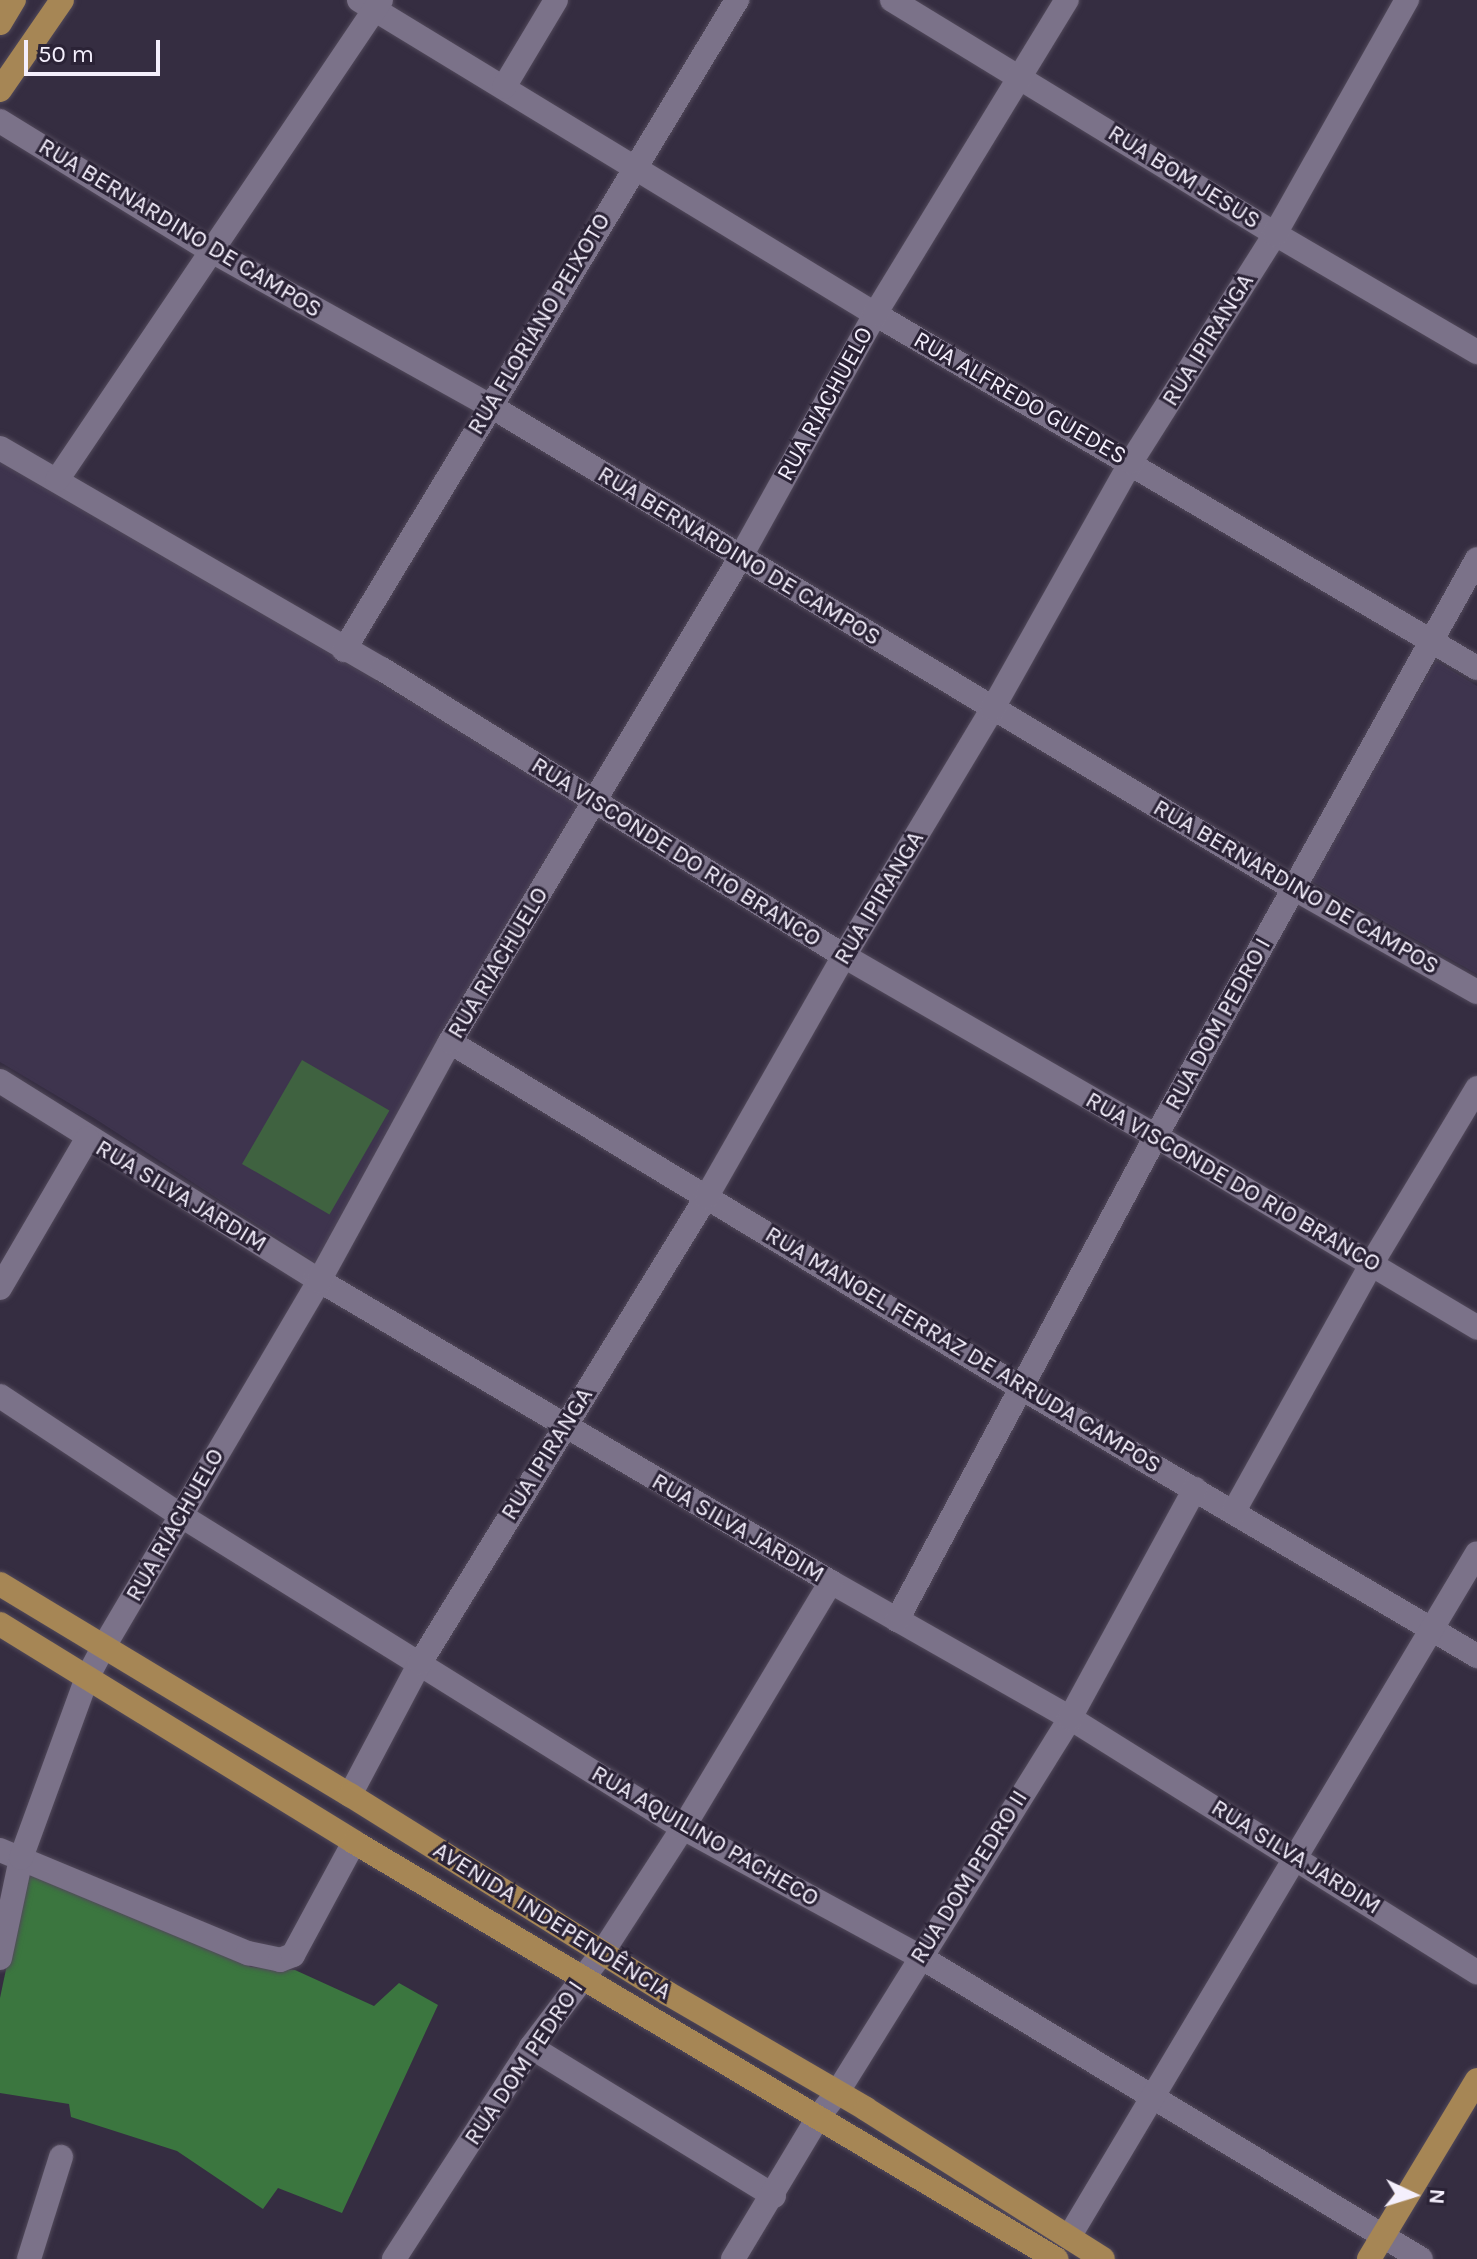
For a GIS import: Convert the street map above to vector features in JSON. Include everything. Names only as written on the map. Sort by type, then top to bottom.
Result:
[{"type":"main road","points":[[0,23],[14,0]]},
{"type":"main road","points":[[0,90],[62,0]]},
{"type":"main road","name":"AVENIDA INDEPENDÊNCIA","points":[[0,1584],[350,1795],[602,1953],[837,2093],[1103,2259]]},
{"type":"main road","name":"AVENIDA INDEPENDÊNCIA","points":[[0,1624],[354,1842],[1056,2259]]},
{"type":"main road","points":[[1369,2259],[1477,2080]]},
{"type":"street","points":[[504,87],[556,0]]},
{"type":"street","name":"RUA FLORIANO PEIXOTO","points":[[344,650],[489,405],[737,0]]},
{"type":"street","name":"RUA BOM JESUS","points":[[892,0],[1275,234],[1477,352]]},
{"type":"street","name":"RUA RIACHUELO","points":[[0,1958],[10,1854],[103,1648],[319,1281],[450,1042],[740,558],[875,314],[1067,0]]},
{"type":"street","name":"RUA IPIRANGA","points":[[350,1795],[420,1663],[707,1196],[844,956],[993,708],[1131,462],[1275,234],[1407,0]]},
{"type":"street","points":[[57,480],[372,3]]},
{"type":"street","name":"RUA ALFREDO GUEDES","points":[[372,3],[633,169],[1477,668]]},
{"type":"street","name":"RUA BERNARDINO DE CAMPOS","points":[[0,121],[210,250],[489,405],[1293,888],[1477,992]]},
{"type":"street","name":"RUA VISCONDE DO RIO BRANCO","points":[[0,448],[344,650],[382,669],[844,956],[1156,1136],[1477,1327]]},
{"type":"street","name":"RUA DOM PEDRO I","points":[[897,1620],[1156,1136],[1477,559]]},
{"type":"street","name":"RUA MANOEL FERRAZ DE ARRUDA CAMPOS","points":[[450,1042],[1023,1389],[1477,1656]]},
{"type":"street","name":"RUA SILVA JARDIM","points":[[0,1081],[87,1139],[319,1281],[831,1582],[1070,1718],[1296,1856],[1477,1972]]},
{"type":"street","points":[[1234,1511],[1372,1263],[1477,1088]]},
{"type":"street","points":[[0,1288],[87,1139]]},
{"type":"street","name":"RUA AQUILINO PACHECO","points":[[0,1396],[180,1515],[683,1828],[919,1956],[1154,2095],[1421,2259]]},
{"type":"street","name":"RUA DOM PEDRO II","points":[[733,2259],[774,2196],[819,2116],[837,2093],[919,1956],[1070,1718],[1195,1489]]},
{"type":"street","points":[[1069,2237],[1477,1553]]},
{"type":"street","name":"RUA DOM PEDRO I","points":[[394,2259],[531,2047],[602,1953],[683,1828],[831,1582]]},
{"type":"street","points":[[10,1854],[266,1960],[293,1955],[354,1842]]},
{"type":"street","points":[[531,2047],[774,2196]]},
{"type":"street","points":[[29,2259],[61,2157]]},
{"type":"shaded area","points":[[0,458],[581,802],[316,1263],[94,1118],[0,1062]]},
{"type":"shaded area","points":[[1436,661],[1477,686],[1477,974],[1308,879]]},
{"type":"green space","points":[[302,1060],[389,1110],[329,1214],[242,1164]]},
{"type":"green space","points":[[27,1869],[251,1967],[295,1970],[374,2006],[399,1983],[438,2005],[342,2213],[278,2188],[263,2209],[177,2151],[71,2117],[69,2104],[0,2093],[0,1998]]}]
